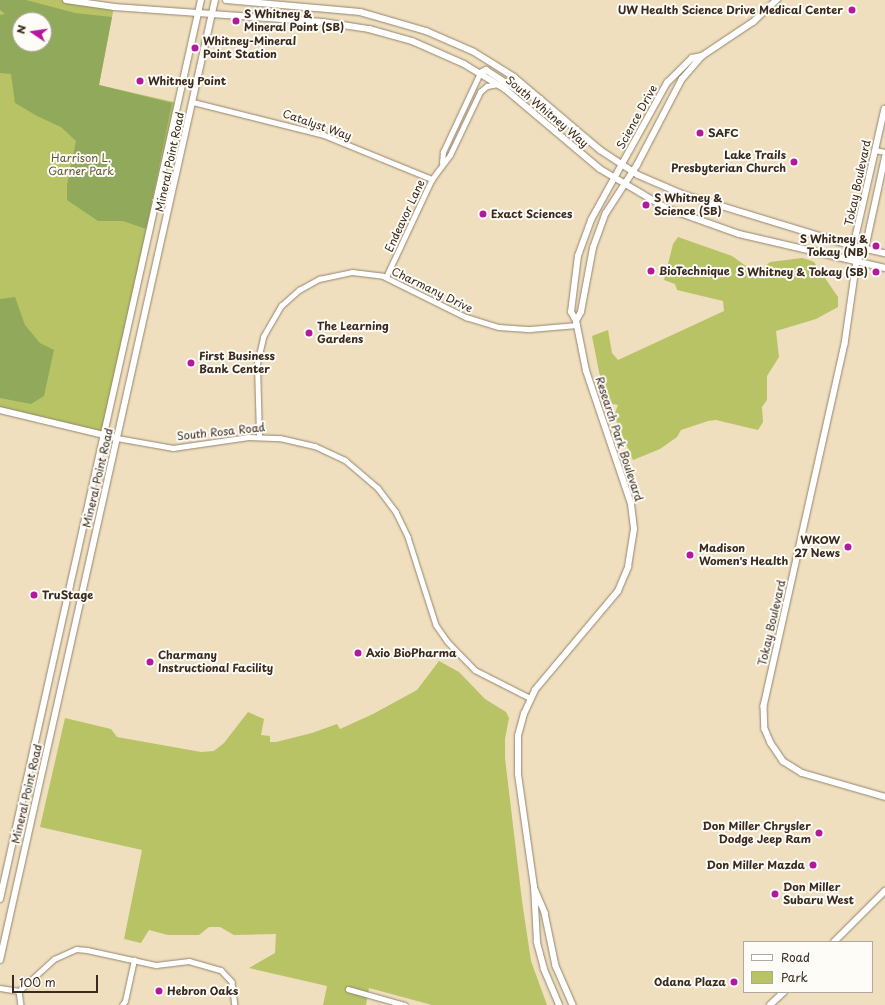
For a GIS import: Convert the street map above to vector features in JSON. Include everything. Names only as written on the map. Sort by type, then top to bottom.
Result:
[{"type":"main road","name":"South Whitney Way","points":[[66,0],[198,13],[323,22],[370,29],[412,41],[480,73],[498,84],[614,178],[666,208],[713,227],[885,268]]},
{"type":"main road","name":"Mineral Point Road","points":[[0,899],[201,0]]},
{"type":"main road","name":"Mineral Point Road","points":[[0,960],[215,0]]},
{"type":"main road","name":"South Whitney Way","points":[[226,0],[360,12],[406,24],[474,52],[514,77],[544,100],[600,150],[632,172],[682,194],[854,246],[885,253]]},
{"type":"main road","points":[[480,73],[486,70],[523,94],[544,100]]},
{"type":"street","name":"Science Drive","points":[[624,184],[632,172],[682,79],[702,56],[753,22],[777,0]]},
{"type":"street","name":"Science Drive","points":[[614,178],[667,83],[692,58],[702,56]]},
{"type":"street","name":"Endeavor Lane","points":[[442,163],[443,152],[480,73]]},
{"type":"street","name":"Endeavor Lane","points":[[386,277],[432,179],[442,163],[450,155],[480,92],[487,86],[498,84]]},
{"type":"street","name":"Catalyst Way","points":[[193,102],[318,133],[432,179]]},
{"type":"street","name":"Tokay Boulevard","points":[[885,109],[854,246],[857,261],[835,391],[764,706],[764,726],[771,744],[783,761],[802,773],[885,797]]},
{"type":"street","points":[[875,150],[885,152]]},
{"type":"street","name":"Tokay Boulevard","points":[[857,261],[865,248],[885,157]]},
{"type":"street","name":"Research Park Boulevard","points":[[559,1005],[540,955],[534,914],[534,887],[517,760],[521,724],[530,698],[542,680],[614,596],[628,567],[633,542],[631,504],[586,372],[577,323],[571,312],[578,256],[591,220],[614,178]]},
{"type":"street","points":[[577,323],[581,312],[593,248],[600,228],[624,184]]},
{"type":"street","name":"Charmany Drive","points":[[259,436],[258,355],[267,327],[277,311],[299,290],[324,278],[352,272],[386,277],[466,316],[490,325],[522,329],[577,323]]},
{"type":"street","name":"South Rosa Road","points":[[0,410],[103,435],[173,448],[259,436],[290,440],[314,446],[345,460],[367,477],[387,499],[402,523],[436,625],[447,641],[475,670],[530,698]]},
{"type":"street","name":"Research Park Boulevard","points":[[534,887],[545,913],[556,966],[573,1005]]},
{"type":"street","points":[[835,941],[885,891]]},
{"type":"street","points":[[19,991],[54,959],[76,949],[96,951],[156,965],[189,962],[221,970],[232,982],[235,1005]]},
{"type":"street","points":[[122,1005],[129,986],[134,960]]},
{"type":"street","points":[[0,988],[19,991]]},
{"type":"street","points":[[348,989],[405,1005]]},
{"type":"street","points":[[19,991],[21,1005]]},
{"type":"street","points":[[770,1005],[783,993]]},
{"type":"green space","name":"Harrison L. Garner Park","points":[[0,0],[66,0],[114,7],[99,85],[178,103],[103,435],[0,410]]},
{"type":"green space","points":[[0,0],[26,0],[75,13],[112,17],[99,85],[172,103],[146,229],[123,221],[98,221],[67,200],[67,185],[76,141],[61,127],[37,116],[15,103],[11,74],[0,73],[0,15],[5,14],[0,10]]},
{"type":"green space","points":[[678,237],[732,256],[757,274],[770,262],[802,258],[814,262],[838,297],[838,307],[816,319],[776,331],[779,357],[767,376],[767,400],[762,407],[763,422],[758,430],[716,420],[708,421],[681,430],[677,437],[660,449],[633,460],[614,416],[618,405],[608,403],[602,387],[592,336],[608,330],[612,353],[618,360],[724,311],[723,301],[677,290],[675,284],[664,280],[673,244]]},
{"type":"green space","points":[[15,297],[25,325],[40,343],[54,350],[44,396],[31,404],[0,398],[0,299]]},
{"type":"green space","points":[[439,661],[459,672],[485,699],[506,712],[509,718],[505,739],[505,758],[522,901],[531,961],[547,1005],[432,1005],[369,988],[366,1005],[323,1005],[327,986],[249,968],[275,953],[276,934],[234,935],[220,927],[209,927],[199,935],[168,935],[149,930],[141,943],[124,939],[142,850],[40,827],[65,718],[111,729],[117,737],[201,752],[214,751],[224,743],[248,712],[264,719],[261,735],[270,736],[270,742],[276,742],[312,733],[337,724],[340,729],[373,714],[417,690]]},
{"type":"place","name":"UW Health Science Drive Medical Center","points":[[852,10]]},
{"type":"place","name":"S Whitney & Mineral Point (SB)","points":[[236,21]]},
{"type":"place","name":"Whitney-Mineral Point Station","points":[[195,48]]},
{"type":"place","name":"Whitney Point","points":[[140,81]]},
{"type":"place","name":"SAFC","points":[[700,133]]},
{"type":"place","name":"Lake Trails Presbyterian Church","points":[[794,162]]},
{"type":"place","name":"S Whitney & Science (SB)","points":[[646,205]]},
{"type":"place","name":"Exact Sciences","points":[[483,214]]},
{"type":"place","name":"S Whitney & Tokay (NB)","points":[[876,246]]},
{"type":"place","name":"BioTechnique","points":[[651,271]]},
{"type":"place","name":"S Whitney & Tokay (SB)","points":[[876,272]]},
{"type":"place","name":"The Learning Gardens","points":[[309,333]]},
{"type":"place","name":"First Business Bank Center","points":[[191,363]]},
{"type":"place","name":"WKOW 27 News","points":[[848,547]]},
{"type":"place","name":"Madison Women's Health","points":[[690,555]]},
{"type":"place","name":"TruStage","points":[[34,595]]},
{"type":"place","name":"Axio BioPharma","points":[[358,653]]},
{"type":"place","name":"Charmany Instructional Facility","points":[[150,662]]},
{"type":"place","name":"Don Miller Chrysler Dodge Jeep Ram","points":[[819,833]]},
{"type":"place","name":"Don Miller Mazda","points":[[813,865]]},
{"type":"place","name":"Don Miller Subaru West","points":[[775,894]]},
{"type":"place","name":"Odana Plaza","points":[[734,982]]},
{"type":"place","name":"Hebron Oaks","points":[[159,991]]}]
